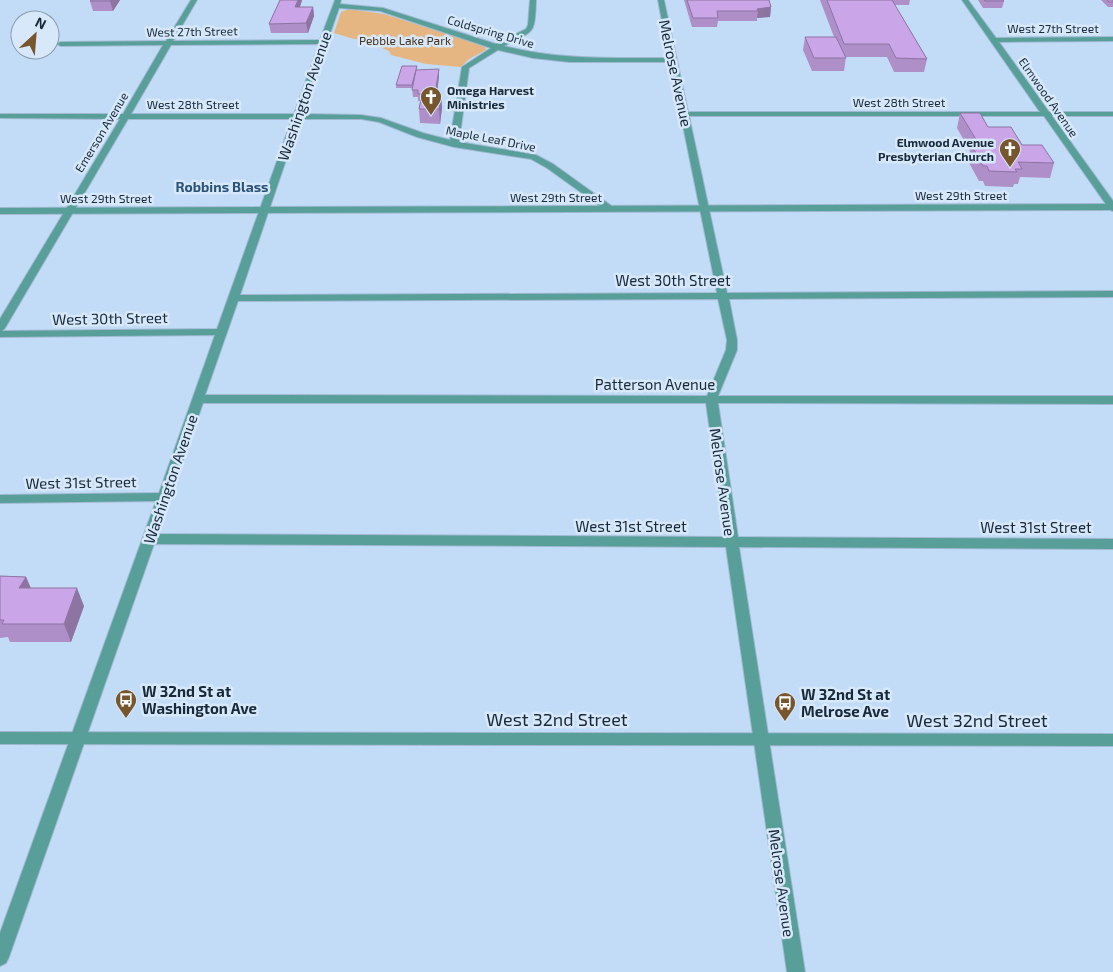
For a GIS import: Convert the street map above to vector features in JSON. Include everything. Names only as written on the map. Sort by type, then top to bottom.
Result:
[{"type":"street","name":"Emerson Avenue","points":[[0,328],[194,0]]},
{"type":"street","points":[[454,144],[465,70],[474,61],[531,27],[533,0]]},
{"type":"street","name":"Melrose Avenue","points":[[661,0],[732,348],[729,363],[714,388],[712,400],[796,972]]},
{"type":"street","name":"Elmwood Avenue","points":[[965,0],[1113,208]]},
{"type":"street","name":"Coldspring Drive","points":[[336,3],[381,10],[497,47],[533,56],[569,60],[674,60]]},
{"type":"street","name":"Washington Avenue","points":[[0,957],[79,738],[336,3]]},
{"type":"street","name":"West 27th Street","points":[[993,40],[1113,39]]},
{"type":"street","name":"West 27th Street","points":[[61,44],[323,42]]},
{"type":"street","name":"West 28th Street","points":[[685,114],[1113,114]]},
{"type":"street","name":"West 28th Street","points":[[0,116],[296,116]]},
{"type":"street","name":"Maple Leaf Drive","points":[[296,116],[342,116],[374,119],[454,144],[532,157],[550,166],[610,209]]},
{"type":"street","name":"West 29th Street","points":[[0,211],[1113,208]]},
{"type":"street","name":"West 30th Street","points":[[233,298],[1113,294]]},
{"type":"street","name":"West 30th Street","points":[[0,334],[221,332]]},
{"type":"street","name":"Patterson Avenue","points":[[198,399],[1113,400]]},
{"type":"street","name":"West 31st Street","points":[[0,500],[163,496]]},
{"type":"street","name":"West 31st Street","points":[[148,539],[1113,544]]},
{"type":"street","name":"West 32nd Street","points":[[0,738],[1113,740]]},
{"type":"green space","name":"Pebble Lake Park","points":[[349,9],[384,14],[485,46],[486,50],[469,59],[461,67],[426,64],[391,55],[389,51],[361,39],[354,39],[334,33],[341,12]]},
{"type":"building","points":[[91,0],[111,0],[90,1]]},
{"type":"building","points":[[280,0],[298,0],[295,7],[313,7],[306,23],[269,24]]},
{"type":"building","points":[[687,0],[769,0],[771,7],[757,9],[758,11],[717,11],[718,18],[693,18]]},
{"type":"building","points":[[827,0],[892,0],[927,59],[896,58],[889,44],[844,44]]},
{"type":"building","points":[[1003,0],[1004,1],[985,1]]},
{"type":"building","points":[[805,37],[836,37],[846,58],[814,58]]},
{"type":"building","points":[[402,66],[417,66],[412,85],[396,85]]},
{"type":"building","points":[[439,69],[435,94],[418,94],[418,90],[412,90],[416,70]]},
{"type":"building","points":[[422,94],[441,94],[439,109],[419,109]]},
{"type":"building","points":[[960,113],[980,113],[988,127],[1011,127],[1022,145],[1042,145],[1054,163],[1018,162],[1022,169],[1015,169],[1017,172],[989,171],[987,166],[983,166],[972,146],[980,146]]},
{"type":"building","points":[[0,576],[26,577],[19,588],[77,588],[64,624],[2,624],[4,620],[0,620]]},
{"type":"place","name":"Omega Harvest Ministries","points":[[431,116]]},
{"type":"place","name":"Elmwood Avenue Presbyterian Church","points":[[1010,168]]},
{"type":"place","name":"W 32nd St at Washington Ave","points":[[126,719]]},
{"type":"place","name":"W 32nd St at Melrose Ave","points":[[785,722]]},
{"type":"district","name":"Robbins Blass","points":[[222,186]]}]
